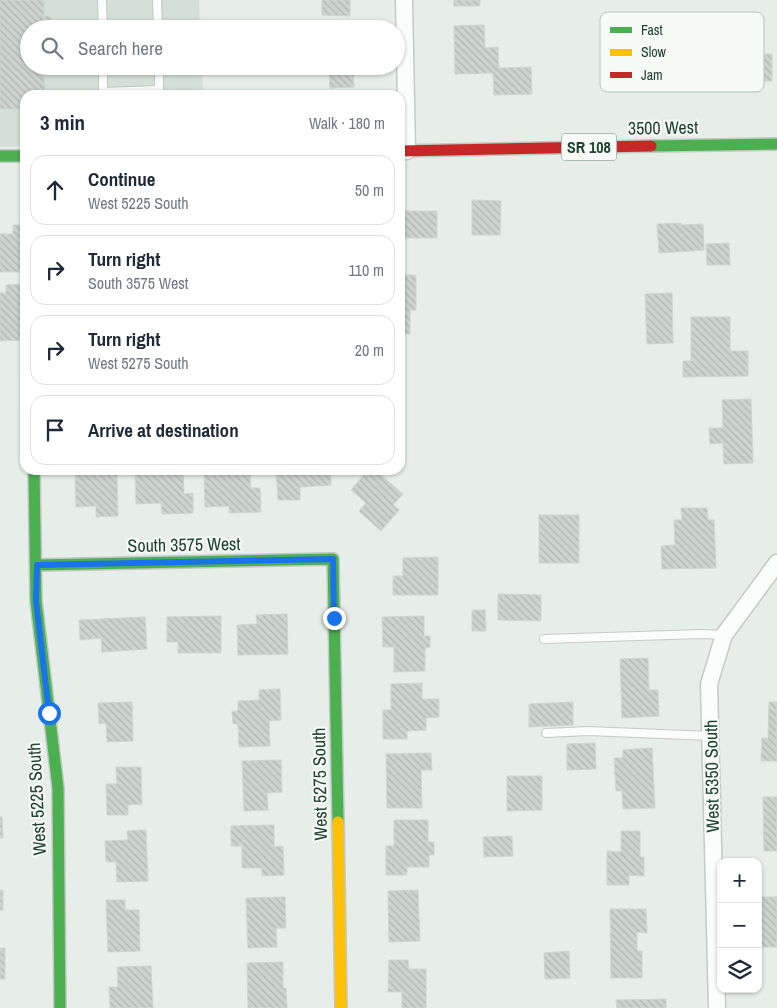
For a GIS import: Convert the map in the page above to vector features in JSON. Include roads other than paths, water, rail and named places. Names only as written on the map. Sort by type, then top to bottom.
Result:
[{"type":"street","points":[[404,0],[404,20]]},
{"type":"street","points":[[404,75],[404,90]]},
{"type":"street","name":"3500 West","points":[[405,151],[777,144]]},
{"type":"street","points":[[0,156],[20,156]]},
{"type":"street","name":"West 5225 South","points":[[34,475],[37,565],[36,601],[58,788],[60,1008]]},
{"type":"street","name":"South 3575 West","points":[[37,565],[333,559]]},
{"type":"street","name":"West 5275 South","points":[[333,559],[342,1008]]},
{"type":"street","name":"West 5350 South","points":[[717,1008],[710,684],[724,635],[777,563]]},
{"type":"lane","points":[[102,0],[102,20]]},
{"type":"lane","points":[[157,0],[158,20]]},
{"type":"lane","points":[[103,75],[103,90]]},
{"type":"lane","points":[[159,75],[160,90]]},
{"type":"lane","points":[[544,639],[700,634],[724,635]]},
{"type":"lane","points":[[546,733],[588,731],[711,736]]}]
